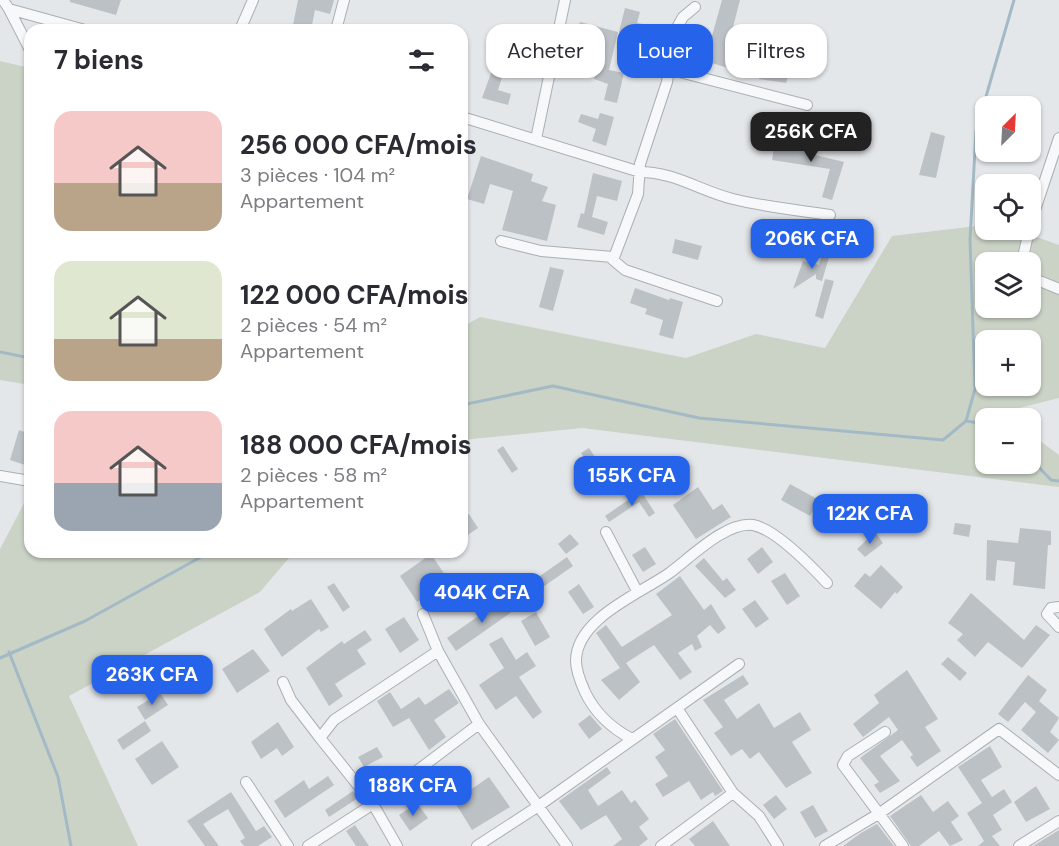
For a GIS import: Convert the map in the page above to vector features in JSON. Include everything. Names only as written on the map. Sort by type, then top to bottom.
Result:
[{"type":"street","points":[[243,24],[253,0]]},
{"type":"street","points":[[338,24],[344,0]]},
{"type":"street","points":[[536,139],[564,0]]},
{"type":"street","points":[[6,5],[66,24]]},
{"type":"street","points":[[6,5],[24,39]]},
{"type":"street","points":[[679,24],[695,7]]},
{"type":"street","points":[[667,78],[640,164],[638,194],[613,257],[615,264],[625,270],[717,301]]},
{"type":"street","points":[[703,78],[807,105]]},
{"type":"street","points":[[468,119],[640,172],[660,172],[732,199],[830,215]]},
{"type":"street","points":[[1041,192],[1059,138]]},
{"type":"street","points":[[501,241],[541,251],[613,257]]},
{"type":"street","points":[[1041,282],[1059,289]]},
{"type":"street","points":[[0,476],[24,480]]},
{"type":"street","points":[[632,739],[618,732],[603,719],[588,698],[576,662],[579,646],[591,628],[611,609],[668,573],[720,534],[740,525],[755,525],[783,542],[827,583]]},
{"type":"street","points":[[606,532],[638,591]]},
{"type":"street","points":[[1059,607],[1052,608],[1047,614],[1059,627]]},
{"type":"street","points":[[423,614],[438,651],[479,724],[567,846]]},
{"type":"street","points":[[320,738],[334,720],[438,651]]},
{"type":"street","points":[[477,846],[537,807],[739,664]]},
{"type":"street","points":[[282,682],[291,700],[373,804],[397,846]]},
{"type":"street","points":[[677,708],[733,793],[759,816],[778,846]]},
{"type":"street","points":[[308,846],[373,804],[479,724]]},
{"type":"street","points":[[825,846],[880,813],[999,729],[1059,776]]},
{"type":"street","points":[[885,732],[848,756],[843,765],[903,846]]},
{"type":"street","points":[[246,782],[288,846]]},
{"type":"street","points":[[661,846],[733,793]]},
{"type":"street","points":[[1025,844],[1059,821]]},
{"type":"shaded area","points":[[0,61],[24,67],[24,384],[0,380]]},
{"type":"shaded area","points":[[975,226],[975,240],[1041,239],[1059,245],[1059,398],[1019,408],[975,408],[975,474],[1041,474],[1041,442],[1059,455],[1059,487],[582,428],[468,439],[468,324],[480,317],[686,358],[756,334],[825,348],[892,236]]},
{"type":"shaded area","points":[[24,503],[24,558],[289,558],[260,592],[69,696],[138,846],[0,846],[0,549]]},
{"type":"building","points":[[70,0],[121,0],[116,15],[70,2]]},
{"type":"building","points":[[298,0],[334,0],[330,14],[315,10],[312,24],[293,24]]},
{"type":"building","points":[[722,0],[740,0],[734,24],[725,24],[725,67],[713,63],[713,32]]},
{"type":"building","points":[[625,8],[640,12],[637,23],[644,24],[621,24]]},
{"type":"building","points":[[605,29],[617,32],[609,70],[617,72],[617,78],[623,78],[617,103],[604,100],[608,84],[594,79],[605,78]]},
{"type":"building","points":[[489,78],[502,78],[498,90],[511,94],[508,105],[482,98]]},
{"type":"building","points":[[759,78],[788,78],[786,83]]},
{"type":"building","points":[[600,113],[614,117],[606,146],[592,141],[596,129],[578,122],[581,114],[598,119]]},
{"type":"building","points":[[931,132],[945,136],[936,178],[919,175]]},
{"type":"building","points":[[796,133],[807,135],[803,152],[844,162],[832,200],[822,197],[830,169],[772,160],[774,148],[791,150]]},
{"type":"building","points":[[481,156],[533,174],[531,181],[548,187],[542,201],[556,205],[547,241],[502,230],[513,191],[490,184],[484,204],[468,199]]},
{"type":"building","points":[[593,173],[622,181],[617,201],[597,196],[592,217],[608,222],[604,235],[577,227],[581,213],[584,214]]},
{"type":"building","points":[[759,222],[777,227],[771,248],[753,242]]},
{"type":"building","points":[[675,239],[702,246],[698,260],[672,253]]},
{"type":"building","points":[[823,252],[830,254],[822,281],[816,279],[816,274],[793,289],[803,261],[819,265]]},
{"type":"building","points":[[550,267],[564,270],[553,311],[539,307]]},
{"type":"building","points":[[825,279],[834,281],[823,319],[815,316]]},
{"type":"building","points":[[635,288],[669,300],[670,298],[683,302],[673,339],[659,335],[663,320],[645,314],[647,309],[630,303]]},
{"type":"building","points":[[19,430],[24,432],[24,465],[10,460]]},
{"type":"building","points":[[503,446],[518,469],[512,473],[497,450]]},
{"type":"building","points":[[589,448],[602,467],[594,472],[581,453]]},
{"type":"building","points":[[790,484],[819,500],[810,516],[781,500]]},
{"type":"building","points":[[698,487],[713,510],[722,504],[731,517],[696,539],[673,505]]},
{"type":"building","points":[[641,491],[655,513],[649,517],[639,502],[609,522],[605,516]]},
{"type":"building","points":[[899,505],[909,510],[902,525],[892,520]]},
{"type":"building","points":[[468,515],[478,528],[468,535]]},
{"type":"building","points":[[955,523],[971,525],[969,537],[953,534]]},
{"type":"building","points":[[1020,528],[1051,531],[1045,589],[1013,585],[1015,562],[997,560],[995,581],[986,580],[987,540],[1018,543]]},
{"type":"building","points":[[875,532],[883,543],[865,557],[857,549]]},
{"type":"building","points":[[570,534],[579,544],[566,554],[558,544]]},
{"type":"building","points":[[645,547],[656,564],[643,572],[632,555]]},
{"type":"building","points":[[762,547],[773,562],[758,574],[747,559]]},
{"type":"building","points":[[567,557],[573,566],[543,587],[537,578]]},
{"type":"building","points":[[425,558],[434,558],[449,581],[417,602],[400,576]]},
{"type":"building","points":[[704,558],[723,581],[727,578],[736,590],[725,598],[695,566]]},
{"type":"building","points":[[881,565],[903,587],[897,594],[895,592],[881,609],[854,586],[865,573],[870,577]]},
{"type":"building","points":[[785,573],[800,596],[787,605],[771,581]]},
{"type":"building","points":[[680,576],[704,610],[711,604],[726,628],[718,634],[710,625],[697,636],[702,647],[695,651],[692,644],[678,653],[692,672],[680,680],[654,645],[626,663],[640,682],[619,700],[601,680],[620,668],[596,633],[606,625],[622,647],[672,615],[656,594]]},
{"type":"building","points":[[334,583],[350,607],[343,612],[327,587]]},
{"type":"building","points":[[579,584],[594,607],[583,614],[568,592]]},
{"type":"building","points":[[971,593],[1024,640],[1036,625],[1050,635],[1022,668],[988,642],[975,657],[957,640],[963,634],[948,623]]},
{"type":"building","points":[[507,596],[516,609],[456,651],[447,638]]},
{"type":"building","points":[[311,599],[329,627],[321,632],[319,629],[282,657],[264,629],[291,609],[292,611]]},
{"type":"building","points":[[755,600],[769,619],[756,628],[742,609]]},
{"type":"building","points":[[536,612],[550,637],[535,646],[521,621]]},
{"type":"building","points":[[404,617],[419,640],[400,653],[385,629]]},
{"type":"building","points":[[365,630],[372,640],[357,650],[366,664],[335,684],[343,696],[329,706],[306,668],[342,641],[344,644]]},
{"type":"building","points":[[502,637],[516,660],[527,652],[536,666],[519,677],[542,712],[533,719],[516,696],[496,710],[479,685],[504,668],[489,644]]},
{"type":"building","points":[[253,649],[270,671],[237,693],[222,669]]},
{"type":"building","points":[[948,657],[967,673],[960,681],[941,664]]},
{"type":"building","points":[[188,660],[202,681],[193,687],[176,668]]},
{"type":"building","points":[[907,670],[938,719],[925,727],[941,751],[917,767],[910,757],[913,755],[902,740],[880,756],[900,781],[880,793],[874,785],[879,782],[860,758],[898,730],[889,717],[863,737],[853,724],[879,703],[874,695]]},
{"type":"building","points":[[743,675],[749,684],[724,700],[737,719],[759,703],[774,728],[800,712],[811,730],[792,742],[812,773],[786,788],[759,752],[750,759],[742,749],[731,756],[714,733],[723,727],[703,700]]},
{"type":"building","points":[[1028,675],[1047,690],[1039,701],[1059,718],[1050,732],[1059,740],[1048,753],[1021,730],[1036,712],[1025,702],[1008,722],[998,714]]},
{"type":"building","points":[[449,689],[459,703],[434,720],[446,737],[429,750],[409,718],[393,727],[377,701],[390,692],[401,709],[419,697],[425,705]]},
{"type":"building","points":[[160,693],[168,705],[145,720],[137,707]]},
{"type":"building","points":[[590,715],[602,729],[589,739],[578,724]]},
{"type":"building","points":[[675,719],[723,791],[715,796],[713,792],[701,800],[689,781],[663,797],[655,784],[668,776],[655,757],[665,750],[653,734]]},
{"type":"building","points":[[145,721],[151,731],[123,750],[117,740]]},
{"type":"building","points":[[278,722],[294,747],[282,756],[277,748],[261,759],[251,742]]},
{"type":"building","points":[[162,741],[179,767],[152,785],[135,759]]},
{"type":"building","points":[[990,746],[1002,767],[981,780],[992,797],[1004,789],[1012,802],[993,815],[1002,830],[992,836],[1000,846],[978,846],[984,841],[967,813],[982,803],[958,767]]},
{"type":"building","points":[[377,747],[383,757],[364,767],[358,757]]},
{"type":"building","points":[[607,767],[611,773],[588,790],[598,806],[622,790],[631,803],[635,800],[649,819],[639,827],[648,839],[639,846],[613,846],[622,839],[606,815],[581,830],[559,801]]},
{"type":"building","points":[[328,776],[334,785],[285,818],[274,801],[304,780],[309,789]]},
{"type":"building","points":[[489,777],[510,807],[472,830],[454,801]]},
{"type":"building","points":[[1036,786],[1050,809],[1026,822],[1014,802]]},
{"type":"building","points":[[353,791],[358,798],[329,817],[325,810]]},
{"type":"building","points":[[231,792],[256,831],[264,826],[272,837],[258,846],[244,846],[240,841],[245,838],[228,809],[203,824],[219,846],[205,846],[187,821]]},
{"type":"building","points":[[776,795],[787,809],[774,819],[763,805]]},
{"type":"building","points":[[921,795],[933,812],[948,801],[959,816],[951,822],[963,840],[950,846],[939,831],[919,846],[911,846],[890,816]]},
{"type":"building","points":[[417,803],[428,818],[410,831],[399,815]]},
{"type":"building","points":[[813,805],[828,831],[815,838],[800,812]]},
{"type":"building","points":[[713,821],[730,846],[695,846],[689,839]]},
{"type":"building","points":[[877,824],[894,846],[843,846],[861,833]]},
{"type":"building","points":[[355,825],[369,846],[356,846],[346,831]]},
{"type":"building","points":[[1059,830],[1059,846],[1033,846]]},
{"type":"waterway","points":[[966,421],[975,389],[970,240],[976,131],[1014,0]]},
{"type":"waterway","points":[[0,352],[24,357]]},
{"type":"waterway","points":[[468,404],[553,386],[699,418],[943,440],[966,421],[975,422]]},
{"type":"waterway","points":[[1041,470],[1051,480],[1059,481]]},
{"type":"waterway","points":[[0,658],[85,621],[199,558]]},
{"type":"waterway","points":[[9,652],[58,777],[71,846]]}]
